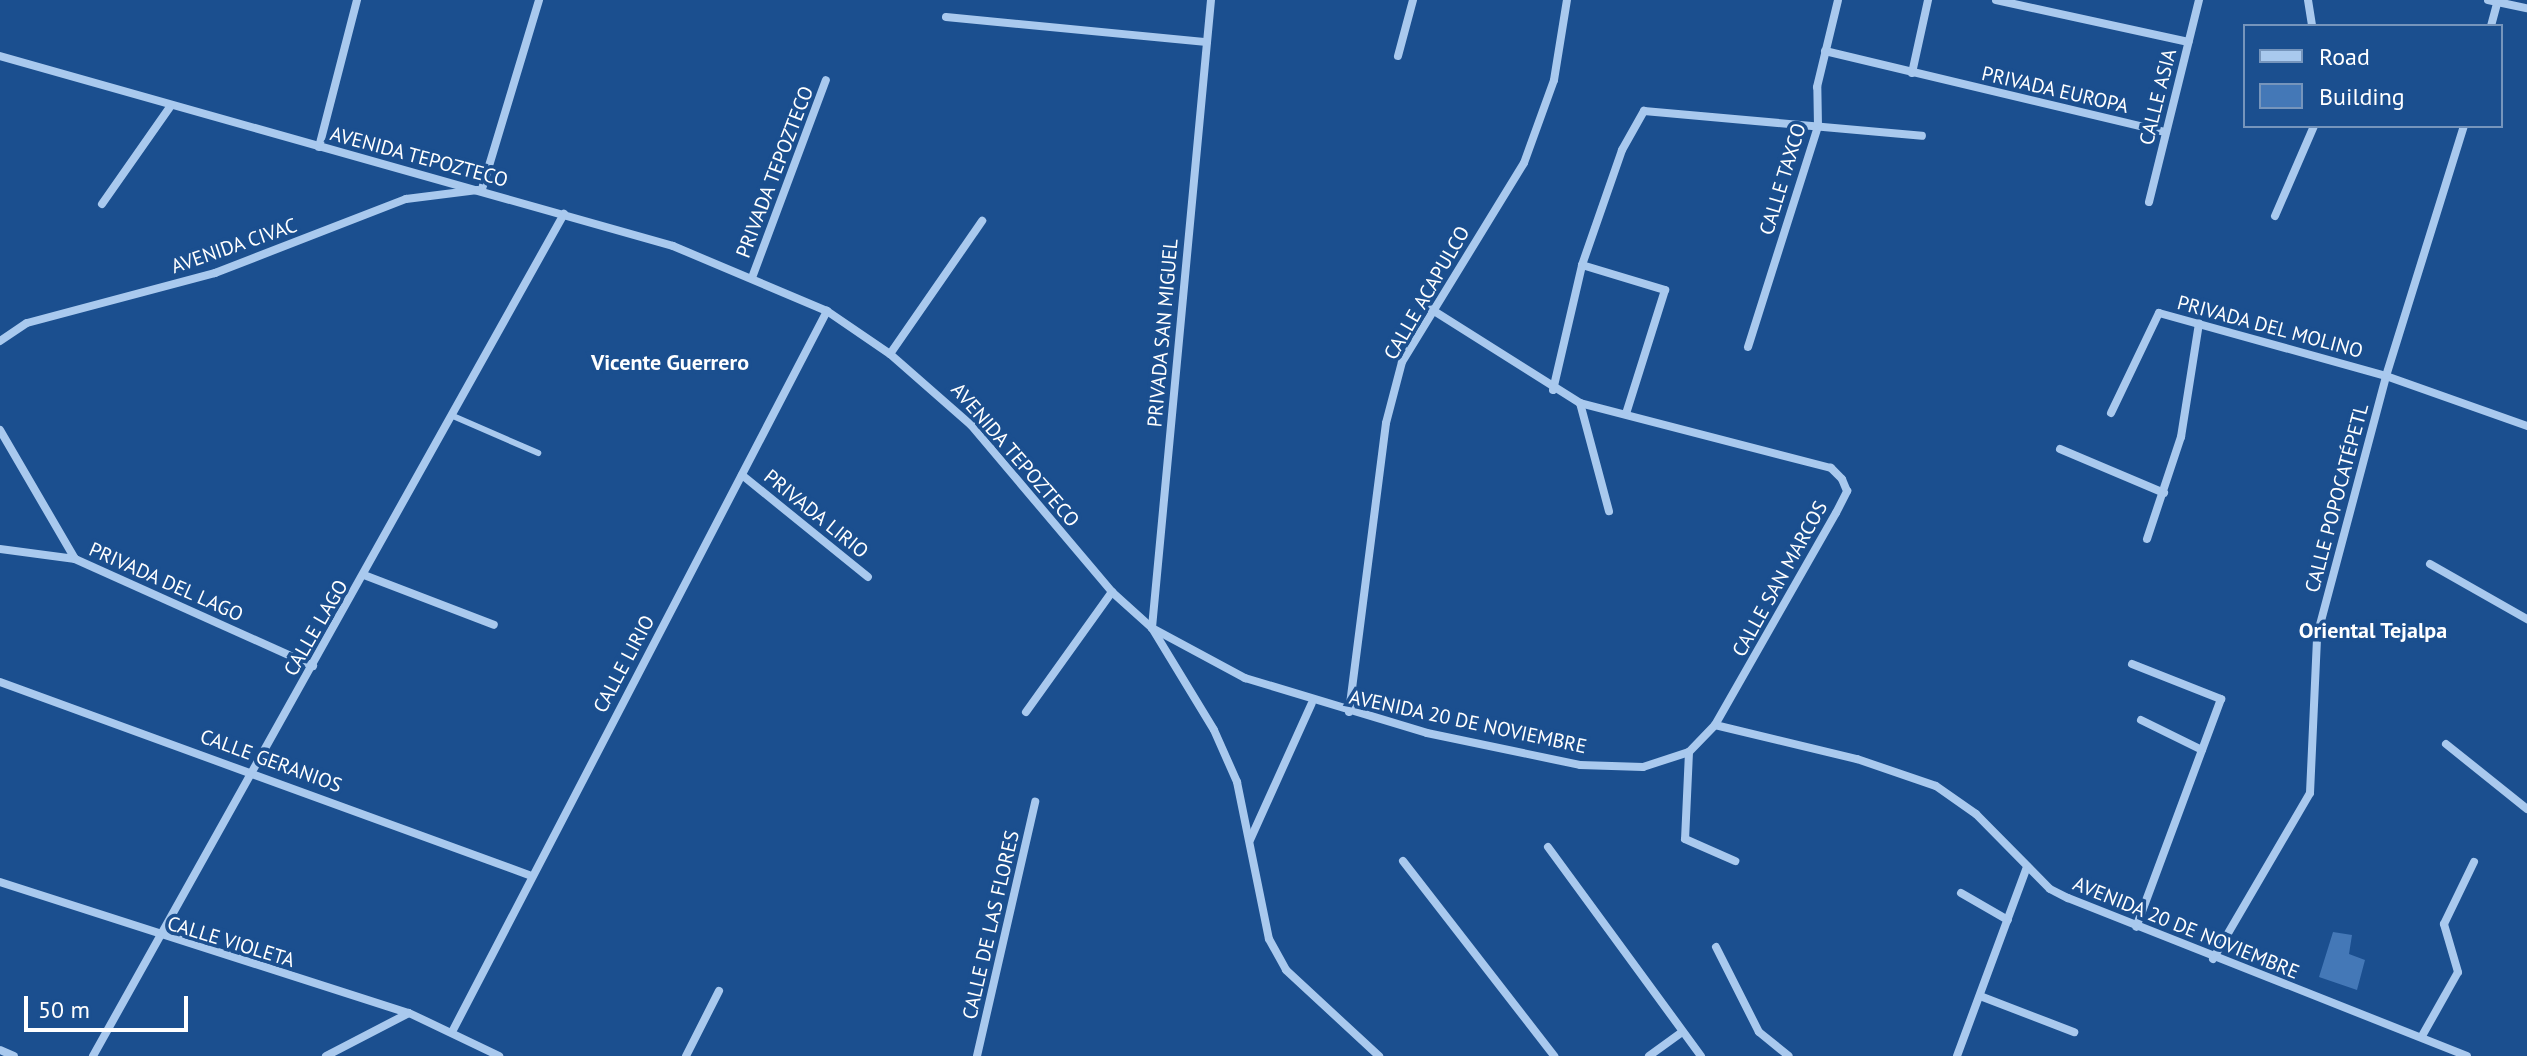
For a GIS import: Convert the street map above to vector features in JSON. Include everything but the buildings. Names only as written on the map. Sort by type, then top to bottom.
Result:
[{"type":"street","points":[[319,147],[357,0]]},
{"type":"street","points":[[482,189],[539,0]]},
{"type":"street","name":"PRIVADA SAN MIGUEL","points":[[1152,628],[1211,0]]},
{"type":"street","name":"CALLE ACAPULCO","points":[[1349,712],[1386,423],[1402,362],[1431,309],[1524,163],[1554,80],[1567,0]]},
{"type":"street","name":"CALLE TAXCO","points":[[1748,347],[1818,126],[1817,87],[1838,0]]},
{"type":"street","points":[[1912,73],[1928,0]]},
{"type":"street","points":[[1996,0],[2188,42]]},
{"type":"street","name":"CALLE ASIA","points":[[2149,202],[2199,0]]},
{"type":"street","points":[[2308,0],[2312,24]]},
{"type":"street","points":[[1398,56],[1411,1]]},
{"type":"street","points":[[2491,24],[2494,1],[2527,8]]},
{"type":"street","points":[[946,17],[1207,42]]},
{"type":"street","name":"PRIVADA EUROPA","points":[[1825,51],[2166,132]]},
{"type":"street","name":"AVENIDA TEPOZTECO","points":[[0,56],[170,107],[482,189],[753,275],[827,311],[890,354],[971,425],[1112,592],[1152,628],[1214,730],[1237,782],[1250,841],[1257,898],[1286,970],[1379,1056]]},
{"type":"street","name":"PRIVADA TEPOZTECO","points":[[753,275],[826,80]]},
{"type":"street","points":[[102,204],[170,107]]},
{"type":"street","points":[[1553,390],[1582,265],[1622,150],[1644,111],[1922,136]]},
{"type":"street","points":[[2275,216],[2313,128]]},
{"type":"street","name":"CALLE POPOCATÉPETL","points":[[2213,959],[2310,793],[2317,636],[2386,376],[2463,128]]},
{"type":"street","name":"AVENIDA CIVAC","points":[[0,341],[27,323],[215,273],[406,199],[482,189]]},
{"type":"street","name":"CALLE LAGO","points":[[93,1056],[564,214]]},
{"type":"street","points":[[890,354],[982,221]]},
{"type":"street","points":[[1582,265],[1665,290],[1626,414]]},
{"type":"street","name":"CALLE SAN MARCOS","points":[[1431,309],[1553,390],[1580,403],[1831,468],[1847,491],[1715,725]]},
{"type":"street","name":"CALLE LIRIO","points":[[452,1032],[529,875],[827,311]]},
{"type":"street","name":"PRIVADA DEL MOLINO","points":[[2111,413],[2159,313],[2386,376],[2527,426]]},
{"type":"street","points":[[2147,539],[2164,493],[2186,409],[2199,323]]},
{"type":"street","points":[[1580,403],[1609,511]]},
{"type":"street","points":[[0,430],[40,489],[75,559]]},
{"type":"street","points":[[2060,449],[2164,493]]},
{"type":"street","name":"PRIVADA LIRIO","points":[[742,475],[868,577]]},
{"type":"street","name":"PRIVADA DEL LAGO","points":[[0,549],[75,559],[313,666]]},
{"type":"street","points":[[2430,564],[2527,619]]},
{"type":"street","points":[[364,575],[494,625]]},
{"type":"street","points":[[1026,712],[1112,592]]},
{"type":"street","name":"AVENIDA 20 DE NOVIEMBRE","points":[[1152,628],[1245,678],[1312,703],[1580,765],[1643,767],[1689,752],[1715,725],[1857,759],[1936,786],[1997,832],[2050,889],[2213,959],[2422,1036],[2467,1056]]},
{"type":"street","points":[[2132,664],[2221,699],[2136,927]]},
{"type":"street","name":"CALLE GERANIOS","points":[[0,682],[251,769],[529,875]]},
{"type":"street","points":[[1250,841],[1312,703]]},
{"type":"street","points":[[2141,720],[2202,750]]},
{"type":"street","points":[[2446,744],[2527,809]]},
{"type":"street","points":[[1689,752],[1685,839],[1735,861]]},
{"type":"street","name":"CALLE DE LAS FLORES","points":[[977,1056],[1035,802]]},
{"type":"street","points":[[1548,847],[1701,1056]]},
{"type":"street","points":[[1403,861],[1554,1056]]},
{"type":"street","points":[[2422,1036],[2458,972],[2444,924],[2474,862]]},
{"type":"street","points":[[1957,1056],[2027,867]]},
{"type":"street","name":"CALLE VIOLETA","points":[[0,882],[161,937],[409,1013],[499,1056]]},
{"type":"street","points":[[1961,893],[2008,920]]},
{"type":"street","points":[[1716,947],[1759,1032],[1784,1055]]},
{"type":"street","points":[[686,1056],[719,991]]},
{"type":"street","points":[[1980,996],[2074,1032]]},
{"type":"street","points":[[326,1056],[409,1013]]},
{"type":"street","points":[[1649,1056],[1682,1032]]},
{"type":"street","points":[[0,1050],[14,1056]]},
{"type":"lane","points":[[453,416],[538,453]]},
{"type":"district","name":"Vicente Guerrero","points":[[670,363]]},
{"type":"district","name":"Oriental Tejalpa","points":[[2373,631]]}]
